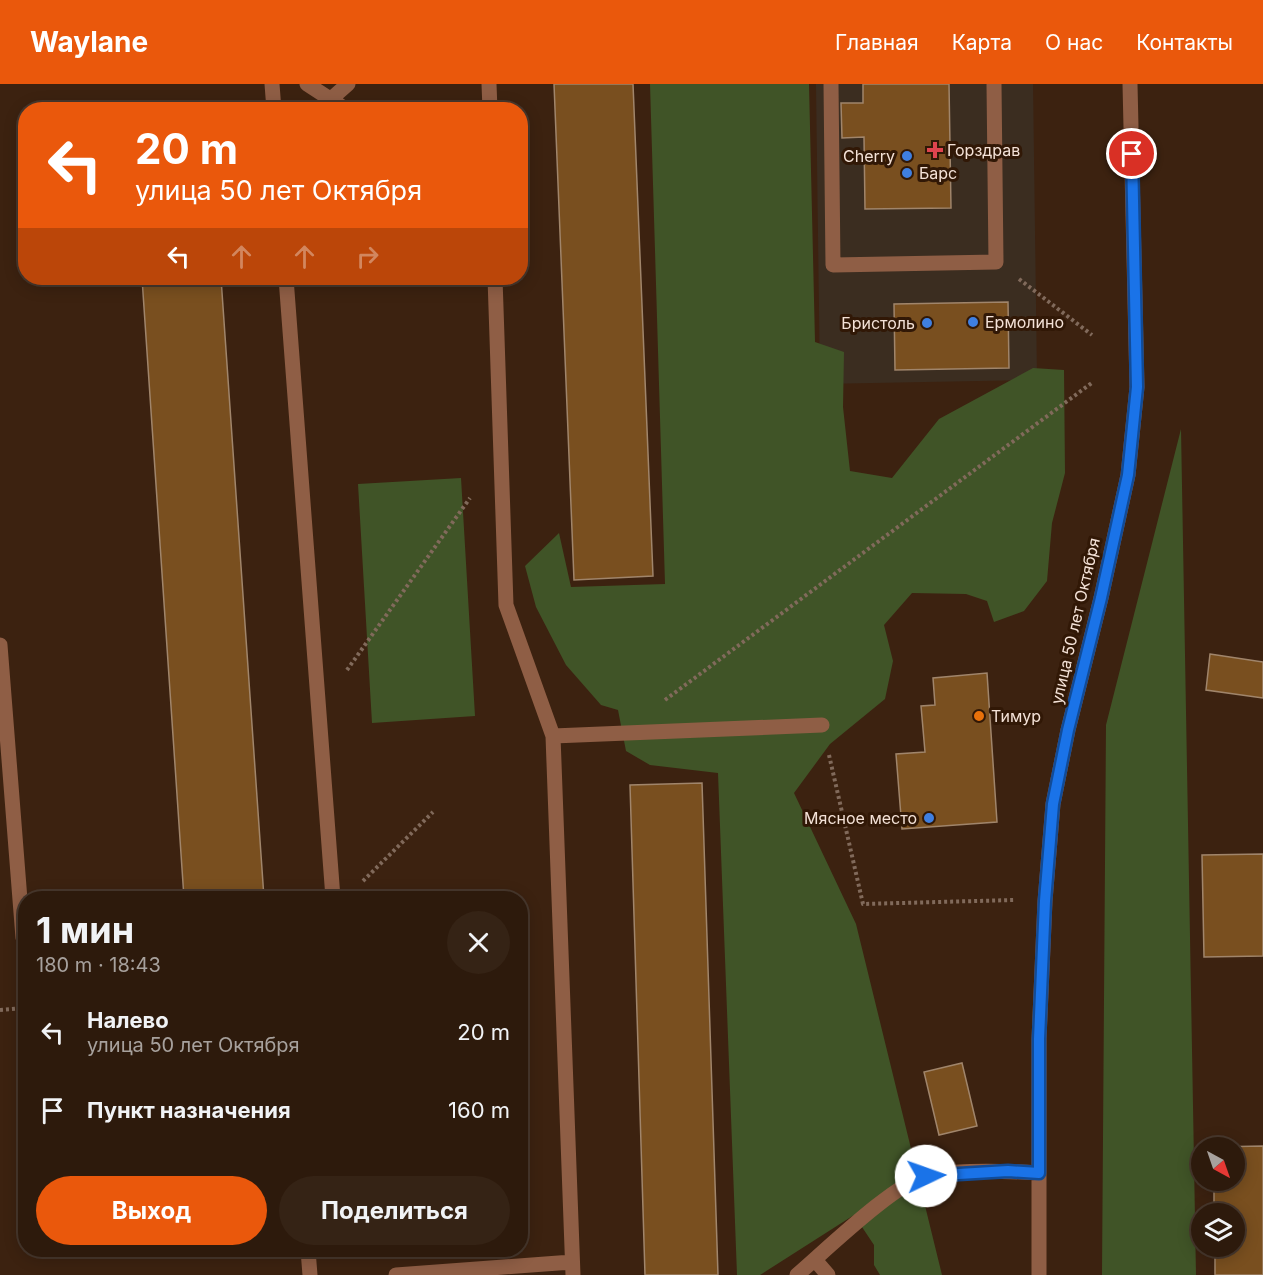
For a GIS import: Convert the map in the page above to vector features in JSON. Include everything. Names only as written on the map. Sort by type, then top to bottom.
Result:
[{"type":"street","points":[[272,84],[273,102]]},
{"type":"street","points":[[307,84],[335,102]]},
{"type":"street","points":[[331,99],[348,84]]},
{"type":"street","points":[[489,84],[490,102]]},
{"type":"street","points":[[831,84],[833,265],[996,262],[994,84]]},
{"type":"street","name":"улица 50 лет Октября","points":[[1039,1275],[1039,1039],[1045,901],[1053,804],[1068,730],[1101,598],[1128,475],[1137,387],[1130,84]]},
{"type":"street","points":[[287,285],[332,891]]},
{"type":"street","points":[[396,1275],[573,1269],[552,736],[506,605],[495,285]]},
{"type":"street","points":[[0,645],[19,891]]},
{"type":"street","points":[[552,736],[822,725]]},
{"type":"street","points":[[797,1275],[892,1194],[926,1176],[1008,1171],[1039,1173]]},
{"type":"street","points":[[309,1257],[310,1275]]},
{"type":"street","points":[[815,1260],[828,1275]]},
{"type":"path","points":[[996,262],[1092,335]]},
{"type":"path","points":[[619,734],[1093,382]]},
{"type":"path","points":[[317,683],[338,682],[479,486],[502,481]]},
{"type":"path","points":[[822,725],[863,904],[990,899],[1045,901]]},
{"type":"path","points":[[361,883],[433,812]]},
{"type":"path","points":[[0,1010],[18,1009]]},
{"type":"shaded area","points":[[816,84],[1033,84],[1037,380],[820,384]]},
{"type":"green space","points":[[650,84],[809,84],[815,342],[844,352],[843,407],[850,471],[892,478],[939,419],[1033,368],[1064,370],[1065,473],[1052,523],[1047,581],[1024,611],[994,622],[987,601],[966,594],[912,593],[884,625],[893,661],[885,699],[830,744],[794,793],[856,924],[942,1275],[880,1275],[874,1265],[874,1245],[854,1215],[760,1275],[737,1275],[718,773],[650,765],[626,751],[618,710],[601,705],[566,665],[536,607],[525,566],[559,533],[571,587],[665,584]]},
{"type":"green space","points":[[1181,429],[1194,1137],[1191,1137],[1191,1191],[1195,1191],[1195,1203],[1191,1203],[1191,1257],[1196,1257],[1196,1275],[1102,1275],[1106,725]]},
{"type":"green space","points":[[461,478],[475,716],[372,723],[358,484]]},
{"type":"building","points":[[554,84],[633,84],[653,576],[574,580]]},
{"type":"building","name":"Барс","points":[[863,84],[949,84],[951,208],[865,209],[864,137],[842,138],[841,103],[863,103]]},
{"type":"building","points":[[142,285],[221,285],[264,891],[184,891]]},
{"type":"building","points":[[1008,302],[1009,368],[895,370],[894,304]]},
{"type":"building","points":[[1210,654],[1263,662],[1263,698],[1206,690]]},
{"type":"building","points":[[987,673],[997,822],[902,829],[896,754],[925,752],[921,706],[935,705],[933,678]]},
{"type":"building","points":[[702,783],[718,1275],[645,1275],[630,785]]},
{"type":"building","points":[[1263,854],[1263,956],[1204,957],[1202,855]]},
{"type":"building","points":[[962,1063],[977,1126],[939,1135],[924,1072]]},
{"type":"building","points":[[1245,1146],[1263,1146],[1263,1275],[1215,1275],[1215,1257],[1245,1257],[1245,1203],[1214,1203],[1214,1191],[1245,1191]]},
{"type":"place","name":"Горздрав","points":[[935,150]]},
{"type":"place","name":"Cherry","points":[[907,156]]},
{"type":"place","name":"Барс","points":[[907,173]]},
{"type":"place","name":"Ермолино","points":[[973,322]]},
{"type":"place","name":"Бристоль","points":[[927,323]]},
{"type":"place","name":"Тимур","points":[[979,716]]},
{"type":"place","name":"Мясное место","points":[[929,818]]},
{"type":"route","points":[[926,1176],[1008,1171],[1039,1173],[1039,1039],[1045,901],[1053,804],[1068,730],[1101,598],[1128,475],[1137,387],[1132,154]]}]
